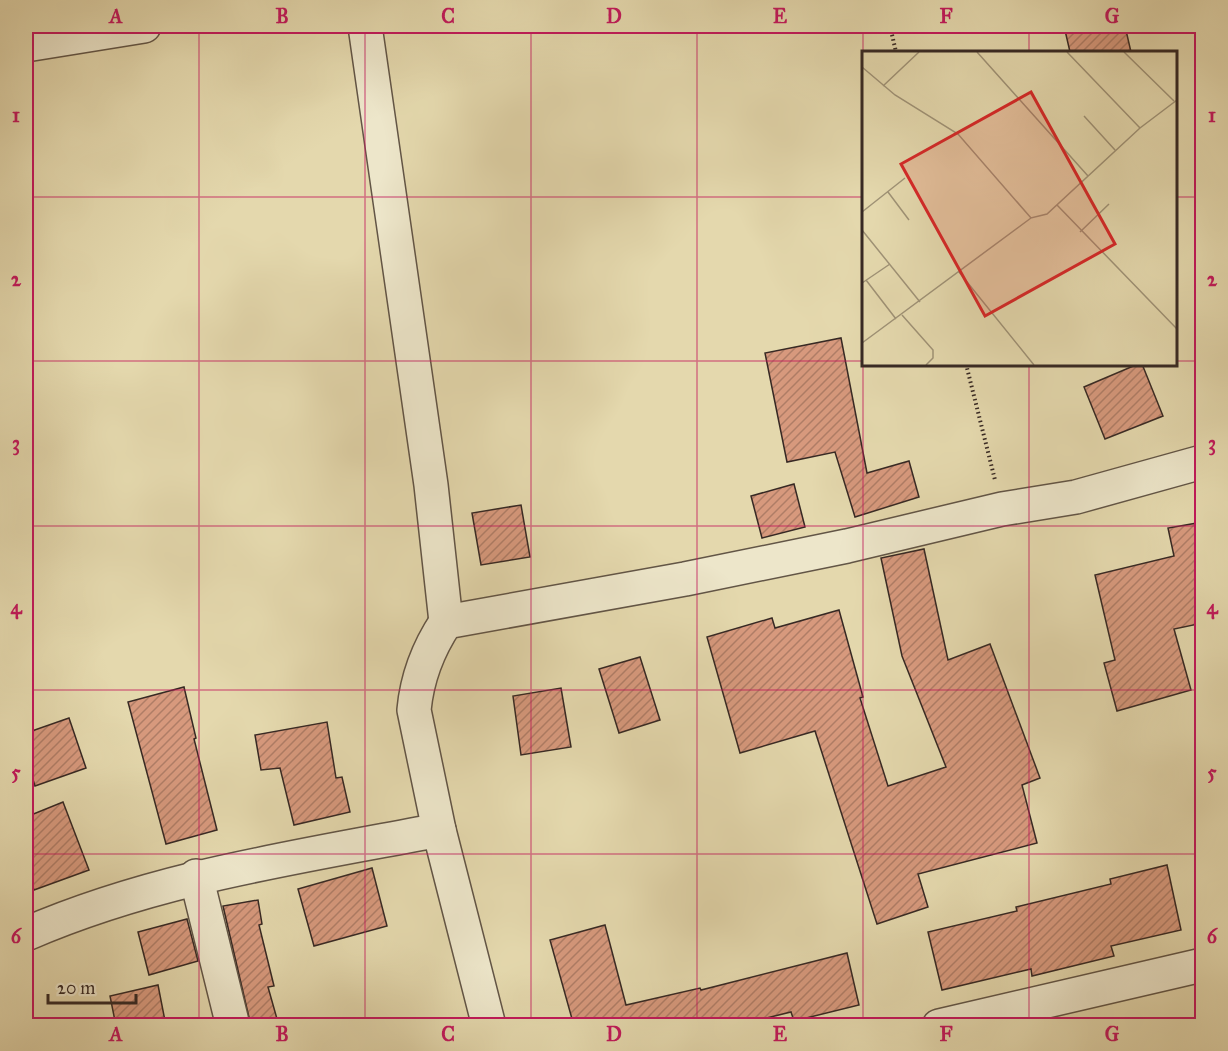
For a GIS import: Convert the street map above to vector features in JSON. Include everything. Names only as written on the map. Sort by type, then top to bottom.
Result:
[{"type":"street","points":[[26,45],[144,26]]},
{"type":"street","points":[[365,26],[431,485],[447,622],[427,655],[416,691],[414,710],[439,830],[489,1026]]},
{"type":"street","points":[[447,622],[685,579],[848,546],[1002,509],[1076,497],[1203,462]]},
{"type":"street","points":[[26,934],[50,923],[196,876],[439,830]]},
{"type":"street","points":[[196,876],[232,1026]]},
{"type":"street","points":[[939,1026],[1203,965]]},
{"type":"path","points":[[890,26],[896,51]]},
{"type":"path","points":[[966,366],[1002,509]]},
{"type":"building","points":[[1064,26],[1125,26],[1131,51],[1070,51]]},
{"type":"building","points":[[841,338],[867,473],[909,461],[919,497],[855,517],[835,452],[787,462],[765,353]]},
{"type":"building","points":[[1133,366],[1143,366],[1163,416],[1105,439],[1084,387]]},
{"type":"building","points":[[794,484],[805,527],[762,538],[751,496]]},
{"type":"building","points":[[521,505],[530,557],[481,565],[472,513]]},
{"type":"building","points":[[1203,522],[1203,623],[1174,629],[1191,690],[1117,711],[1104,663],[1115,660],[1095,575],[1174,556],[1168,528]]},
{"type":"building","points":[[924,549],[948,660],[990,644],[1040,778],[1022,785],[1037,843],[918,874],[928,907],[877,924],[815,731],[740,753],[707,637],[772,618],[775,628],[839,610],[863,697],[860,698],[888,786],[946,767],[902,656],[881,558]]},
{"type":"building","points":[[640,657],[660,720],[619,733],[599,669]]},
{"type":"building","points":[[184,687],[196,738],[194,739],[217,830],[166,844],[128,702]]},
{"type":"building","points":[[561,688],[571,747],[521,755],[513,696]]},
{"type":"building","points":[[69,718],[86,768],[35,786],[26,757],[26,733]]},
{"type":"building","points":[[327,722],[336,778],[342,777],[350,812],[294,825],[280,768],[261,770],[255,735]]},
{"type":"building","points":[[63,802],[89,870],[34,890],[26,868],[26,817]]},
{"type":"building","points":[[1167,865],[1181,930],[1111,946],[1114,956],[1032,976],[1031,969],[942,990],[928,932],[1017,911],[1016,907],[1111,884],[1110,879]]},
{"type":"building","points":[[372,868],[387,926],[314,946],[298,889]]},
{"type":"building","points":[[258,900],[262,924],[259,925],[274,986],[268,987],[279,1026],[251,1026],[223,906]]},
{"type":"building","points":[[187,919],[198,961],[149,975],[138,932]]},
{"type":"building","points":[[605,925],[626,1005],[700,988],[701,990],[847,953],[859,1005],[794,1021],[791,1012],[734,1026],[574,1026],[550,940]]},
{"type":"building","points":[[158,985],[166,1026],[116,1026],[110,996]]}]
